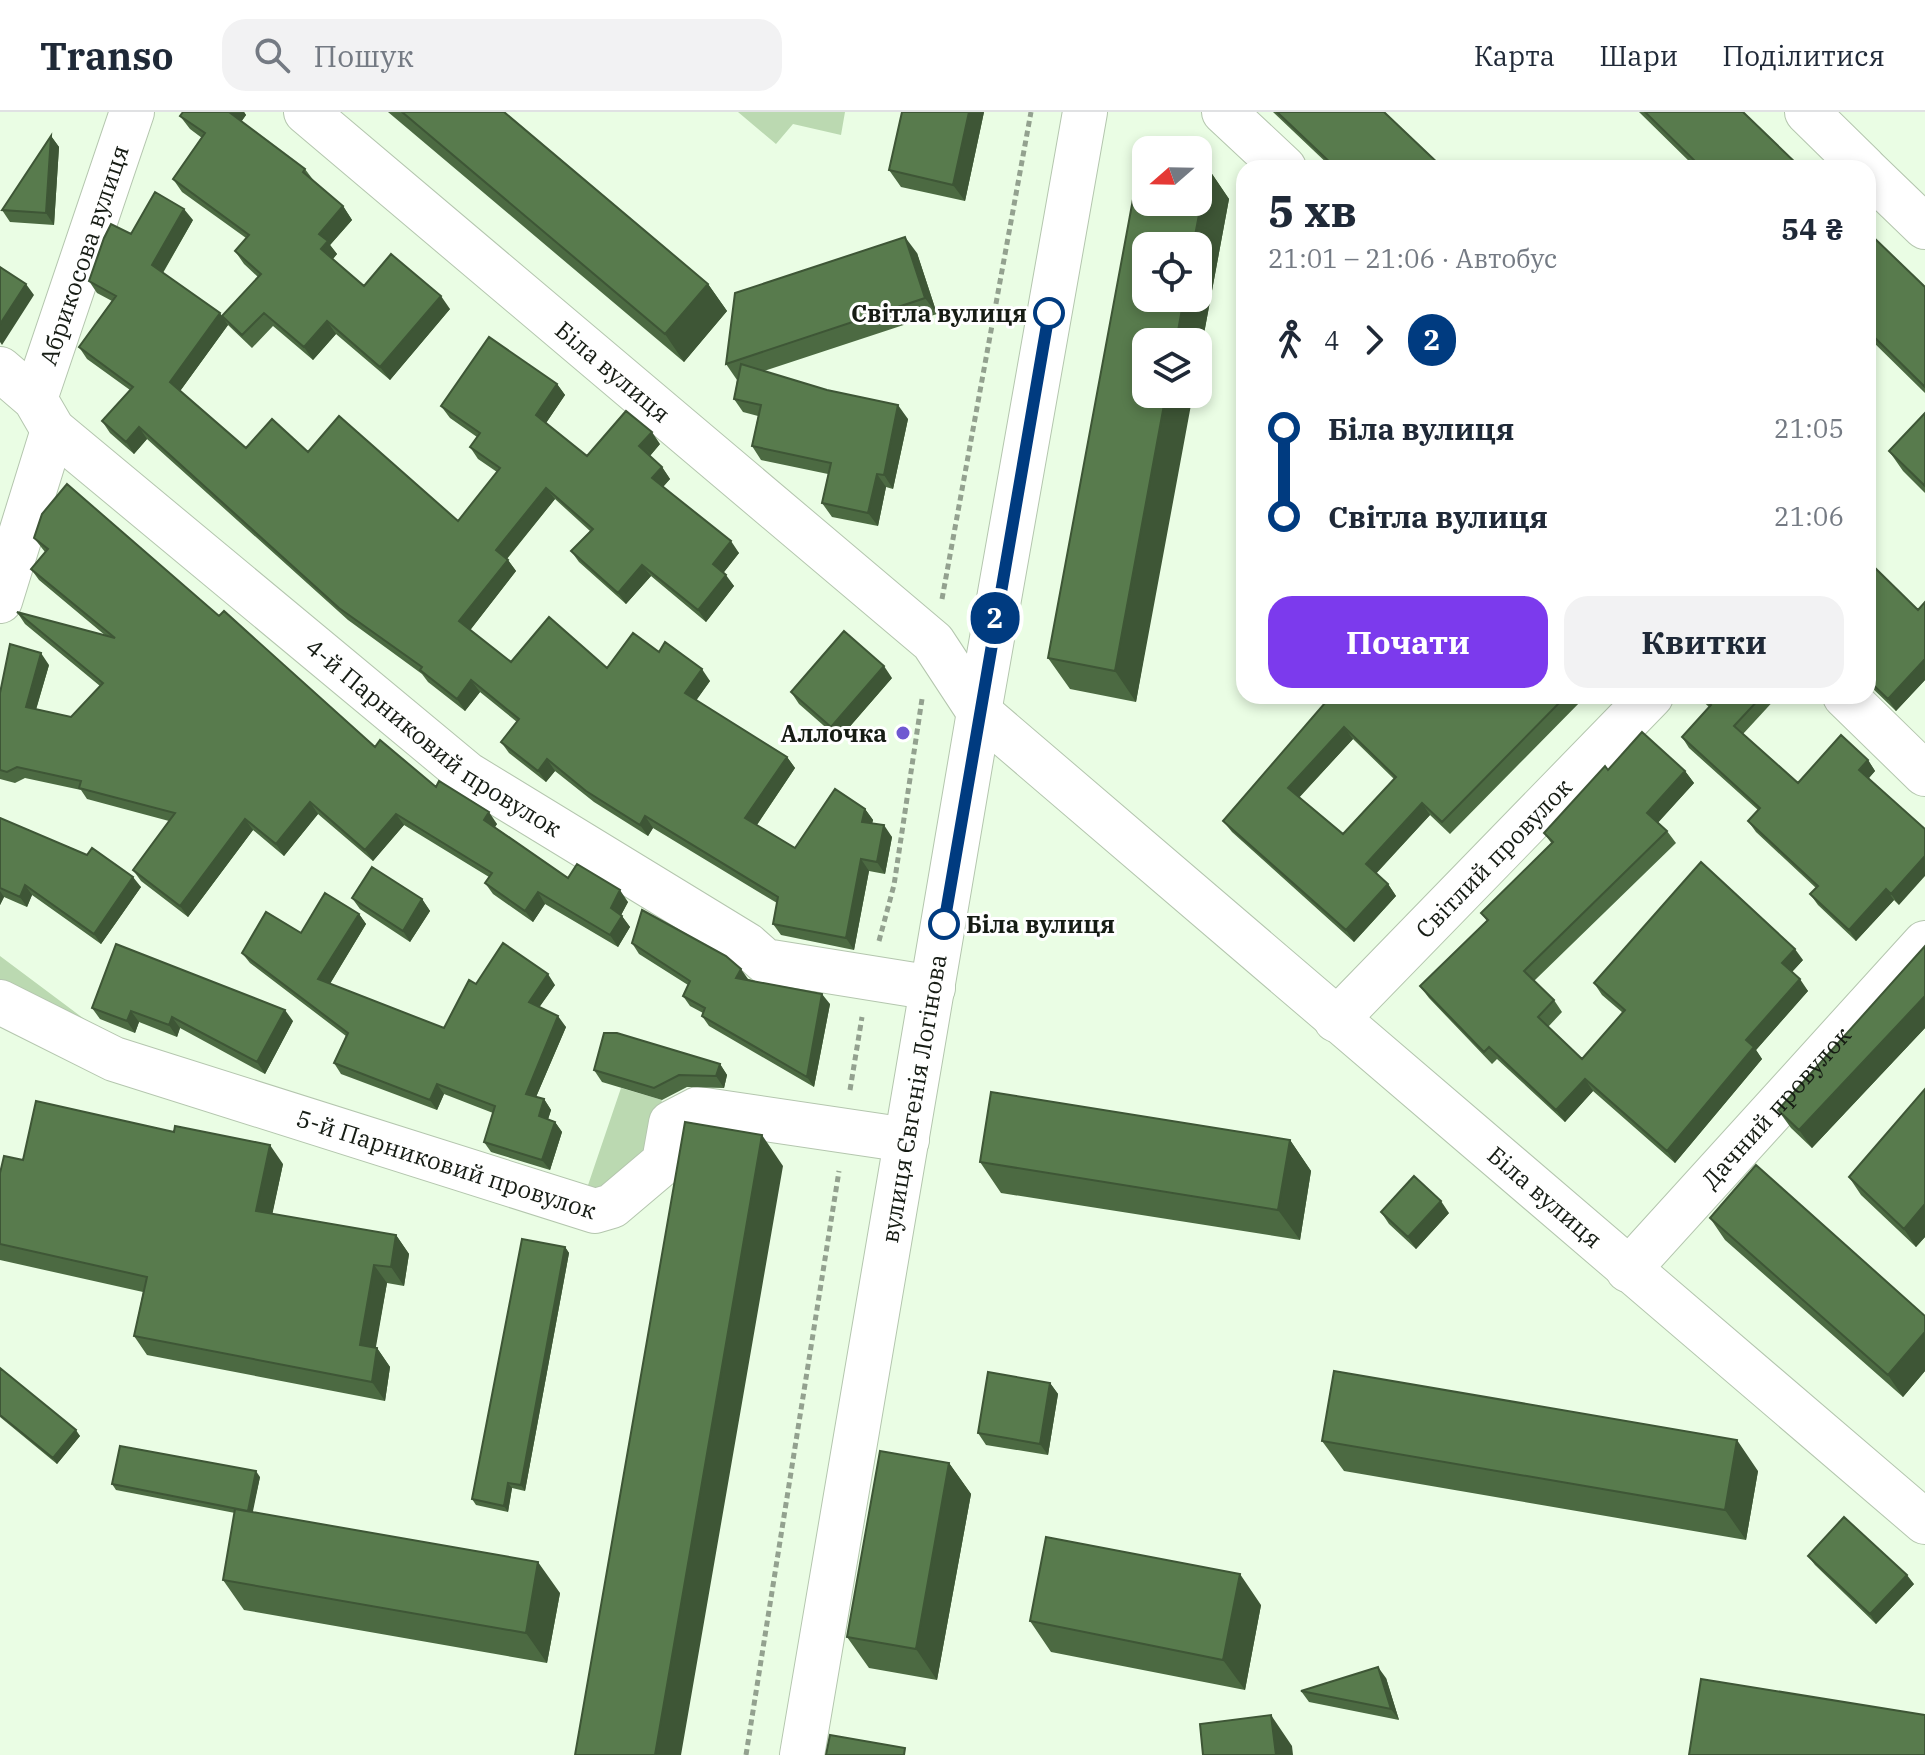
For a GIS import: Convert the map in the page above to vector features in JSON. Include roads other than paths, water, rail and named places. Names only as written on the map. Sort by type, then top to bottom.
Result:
[{"type":"street","name":"Абрикосова вулиця","points":[[0,601],[44,415],[132,112]]},
{"type":"street","name":"Біла вулиця","points":[[306,112],[933,642],[979,712],[1925,1522]]},
{"type":"street","name":"вулиця Євгенія Логінова","points":[[802,1755],[979,712],[1085,112]]},
{"type":"street","points":[[1224,112],[1275,160]]},
{"type":"street","points":[[1807,112],[1856,160]]},
{"type":"street","points":[[1876,180],[1925,227]]},
{"type":"street","name":"4-й Парниковий провулок","points":[[0,369],[44,415],[467,774],[747,945],[765,961],[933,988]]},
{"type":"street","name":"Світлий провулок","points":[[1336,1020],[1643,704]]},
{"type":"street","points":[[1853,704],[1925,774]]},
{"type":"street","name":"Дачний провулок","points":[[1628,1270],[1925,943]]},
{"type":"street","name":"5-й Парниковий провулок","points":[[0,1002],[114,1059],[595,1211],[612,1206],[664,1162],[671,1123],[698,1109],[907,1140]]},
{"type":"place","name":"Світла вулиця","points":[[1049,313]]},
{"type":"place","name":"Аллочка","points":[[903,733]]},
{"type":"place","name":"Біла вулиця","points":[[944,924]]}]
